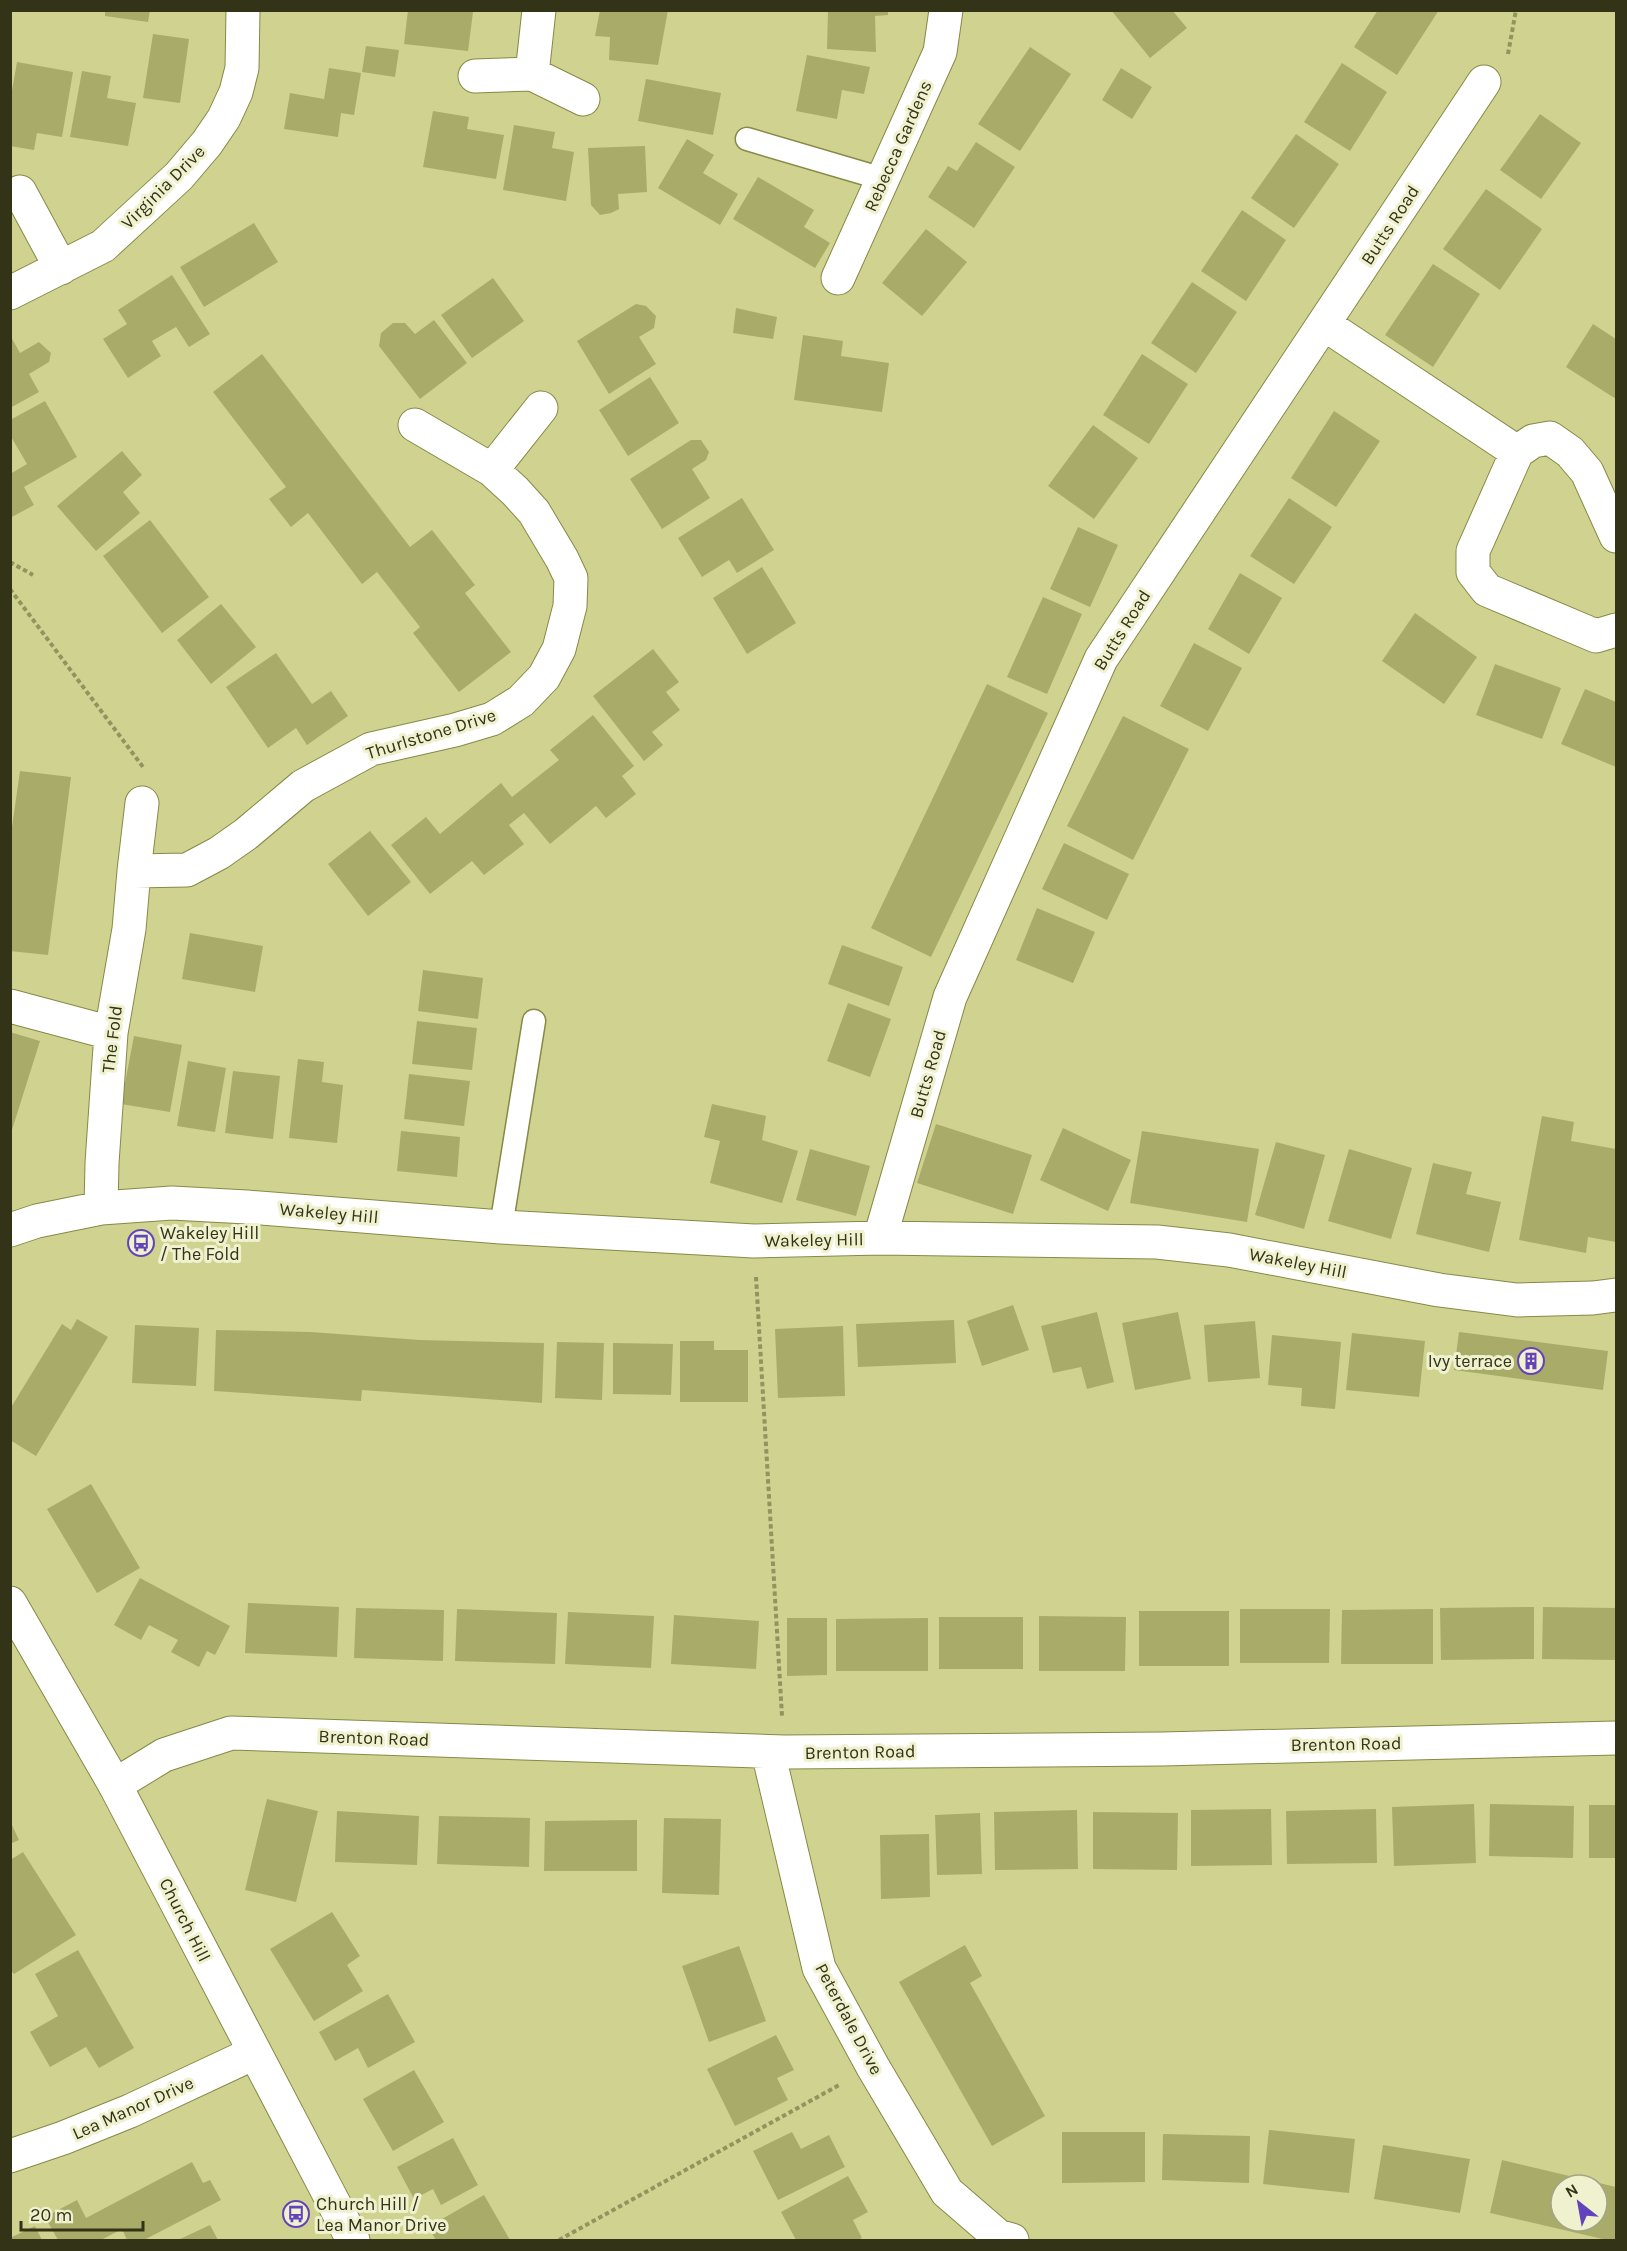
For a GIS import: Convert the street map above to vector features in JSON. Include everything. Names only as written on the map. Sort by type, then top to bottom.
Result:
[{"type":"street","name":"Virginia Drive","points":[[10,293],[103,246],[179,176],[207,144],[224,118],[236,92],[242,68],[243,10]]},
{"type":"street","points":[[532,74],[538,10]]},
{"type":"street","name":"Rebecca Gardens","points":[[838,278],[940,52],[946,10]]},
{"type":"street","points":[[475,76],[532,74],[583,99]]},
{"type":"street","name":"Butts Road","points":[[880,1238],[950,997],[1101,659],[1484,82]]},
{"type":"street","points":[[20,192],[61,268]]},
{"type":"street","points":[[1324,324],[1517,452]]},
{"type":"street","points":[[492,470],[541,408]]},
{"type":"street","name":"Thurlstone Drive","points":[[134,871],[187,870],[219,853],[246,834],[303,786],[371,748],[455,730],[492,719],[521,701],[544,677],[559,649],[570,606],[571,578],[562,559],[534,512],[492,470],[415,425]]},
{"type":"street","points":[[1617,536],[1587,472],[1570,452],[1550,438],[1533,441],[1517,452],[1473,551],[1473,572],[1487,590],[1596,636],[1617,630]]},
{"type":"street","points":[[134,871],[142,803]]},
{"type":"street","name":"The Fold","points":[[100,1208],[111,1033],[129,929],[134,871]]},
{"type":"street","points":[[10,1006],[111,1033]]},
{"type":"street","name":"Wakeley Hill","points":[[10,1230],[37,1221],[100,1208],[172,1203],[501,1227],[754,1241],[880,1238],[1157,1242],[1229,1250],[1440,1290],[1517,1300],[1593,1299],[1617,1295]]},
{"type":"street","name":"Church Hill","points":[[10,1603],[115,1785],[353,2241]]},
{"type":"street","name":"Brenton Road","points":[[115,1785],[164,1755],[231,1733],[776,1752],[1162,1749],[1617,1738]]},
{"type":"street","name":"Peterdale Drive","points":[[776,1752],[819,1968],[873,2067],[947,2192],[998,2236],[1012,2241]]},
{"type":"street","name":"Lea Manor Drive","points":[[10,2156],[130,2111],[254,2053]]},
{"type":"lane","points":[[747,139],[883,179]]},
{"type":"lane","points":[[501,1227],[534,1021]]},
{"type":"path","points":[[10,562],[33,575]]},
{"type":"path","points":[[10,589],[144,768],[142,803]]},
{"type":"path","points":[[754,1241],[776,1752]]},
{"type":"path","points":[[559,2241],[873,2067]]},
{"type":"building","points":[[105,10],[150,10],[148,22],[105,16]]},
{"type":"building","points":[[408,10],[473,12],[468,51],[404,44]]},
{"type":"building","points":[[600,10],[668,10],[658,65],[609,60],[610,37],[595,36]]},
{"type":"building","points":[[828,10],[888,10],[888,15],[875,16],[876,52],[827,49]]},
{"type":"building","points":[[1111,10],[1172,10],[1187,28],[1150,58]]},
{"type":"building","points":[[1378,10],[1439,10],[1397,75],[1354,47]]},
{"type":"building","points":[[153,34],[189,39],[180,103],[143,98]]},
{"type":"building","points":[[366,46],[399,50],[395,77],[362,72]]},
{"type":"building","points":[[1030,47],[1071,74],[1020,151],[978,124]]},
{"type":"building","points":[[807,55],[870,67],[864,94],[842,90],[837,119],[796,111]]},
{"type":"building","points":[[17,62],[73,72],[62,137],[37,133],[34,150],[10,146],[10,102]]},
{"type":"building","points":[[1342,63],[1387,92],[1350,151],[1304,122]]},
{"type":"building","points":[[329,68],[361,73],[354,115],[341,113],[338,137],[284,129],[290,93],[324,99]]},
{"type":"building","points":[[1121,68],[1152,87],[1132,119],[1102,100]]},
{"type":"building","points":[[82,71],[111,76],[107,98],[136,103],[128,146],[70,137]]},
{"type":"building","points":[[646,79],[721,93],[713,135],[638,121]]},
{"type":"building","points":[[433,111],[469,117],[467,129],[504,135],[496,179],[423,167]]},
{"type":"building","points":[[1540,114],[1581,143],[1541,199],[1500,170]]},
{"type":"building","points":[[514,125],[555,132],[552,148],[574,152],[566,201],[503,190]]},
{"type":"building","points":[[1296,134],[1339,164],[1294,228],[1251,198]]},
{"type":"building","points":[[687,139],[714,155],[703,173],[738,194],[720,225],[658,188]]},
{"type":"building","points":[[976,142],[1015,167],[974,228],[928,197],[948,166],[957,171]]},
{"type":"building","points":[[645,146],[647,192],[618,194],[619,209],[600,215],[591,205],[588,148]]},
{"type":"building","points":[[758,177],[814,210],[804,227],[830,243],[815,268],[733,219]]},
{"type":"building","points":[[1486,189],[1542,229],[1500,290],[1443,249]]},
{"type":"building","points":[[1242,210],[1286,240],[1246,301],[1201,271]]},
{"type":"building","points":[[254,223],[278,262],[204,307],[180,267]]},
{"type":"building","points":[[926,229],[967,262],[922,316],[882,283]]},
{"type":"building","points":[[1433,264],[1480,294],[1433,367],[1385,335]]},
{"type":"building","points":[[172,275],[210,334],[189,347],[176,327],[152,341],[161,356],[128,378],[103,339],[127,324],[118,310]]},
{"type":"building","points":[[493,278],[524,321],[472,358],[441,315]]},
{"type":"building","points":[[1192,282],[1237,312],[1196,373],[1151,343]]},
{"type":"building","points":[[636,304],[646,306],[656,316],[654,328],[639,337],[656,364],[609,394],[577,341]]},
{"type":"building","points":[[736,308],[777,317],[773,339],[733,333]]},
{"type":"building","points":[[434,320],[467,363],[420,399],[379,346],[381,333],[393,323],[405,323],[415,334]]},
{"type":"building","points":[[1593,324],[1616,339],[1616,399],[1566,367]]},
{"type":"building","points":[[10,335],[20,353],[39,342],[51,353],[49,362],[29,374],[39,392],[10,408]]},
{"type":"building","points":[[803,335],[843,341],[841,356],[889,363],[882,412],[794,400]]},
{"type":"building","points":[[262,354],[410,547],[432,530],[475,585],[465,593],[511,652],[459,692],[413,633],[420,627],[377,572],[362,584],[308,513],[291,527],[269,499],[286,487],[213,392]]},
{"type":"building","points":[[1142,354],[1188,384],[1149,444],[1103,415]]},
{"type":"building","points":[[650,377],[679,423],[628,456],[599,410]]},
{"type":"building","points":[[45,401],[77,457],[24,487],[34,505],[10,518],[10,474],[27,464],[10,435],[10,420]]},
{"type":"building","points":[[1334,411],[1380,441],[1336,507],[1291,478]]},
{"type":"building","points":[[1093,425],[1138,458],[1094,519],[1048,486]]},
{"type":"building","points":[[691,440],[701,440],[709,452],[706,460],[692,469],[710,498],[662,529],[630,479]]},
{"type":"building","points":[[122,451],[142,475],[123,492],[140,513],[96,551],[57,506]]},
{"type":"building","points":[[742,498],[774,550],[737,573],[729,560],[702,577],[678,538]]},
{"type":"building","points":[[1289,498],[1332,527],[1294,584],[1250,556]]},
{"type":"building","points":[[150,520],[209,597],[162,633],[103,556]]},
{"type":"building","points":[[1078,527],[1118,545],[1090,607],[1050,589]]},
{"type":"building","points":[[762,567],[796,623],[747,654],[713,598]]},
{"type":"building","points":[[1240,573],[1282,598],[1249,654],[1208,629]]},
{"type":"building","points":[[1043,597],[1082,614],[1047,694],[1007,677]]},
{"type":"building","points":[[221,604],[256,647],[211,684],[177,640]]},
{"type":"building","points":[[1415,613],[1477,657],[1444,704],[1382,661]]},
{"type":"building","points":[[1194,643],[1242,668],[1208,731],[1160,706]]},
{"type":"building","points":[[653,649],[679,682],[666,692],[680,710],[652,732],[663,745],[644,761],[593,696]]},
{"type":"building","points":[[276,653],[312,704],[331,691],[348,716],[307,745],[296,728],[268,748],[226,687]]},
{"type":"building","points":[[1495,664],[1561,688],[1542,739],[1476,715]]},
{"type":"building","points":[[987,684],[1048,713],[931,957],[871,928]]},
{"type":"building","points":[[1585,689],[1616,702],[1616,767],[1561,744]]},
{"type":"building","points":[[593,715],[634,766],[622,776],[636,794],[606,818],[596,806],[550,844],[524,813],[509,825],[524,844],[484,875],[472,861],[430,894],[391,845],[426,817],[440,834],[501,783],[512,797],[559,760],[550,750]]},
{"type":"building","points":[[1123,716],[1189,749],[1133,860],[1067,826]]},
{"type":"building","points":[[20,771],[71,777],[48,955],[10,951],[10,841]]},
{"type":"building","points":[[370,831],[411,882],[368,916],[328,864]]},
{"type":"building","points":[[1064,843],[1129,874],[1107,920],[1042,889]]},
{"type":"building","points":[[1037,908],[1095,932],[1073,983],[1016,960]]},
{"type":"building","points":[[190,933],[263,946],[255,992],[182,979]]},
{"type":"building","points":[[842,945],[903,967],[889,1006],[828,984]]},
{"type":"building","points":[[423,970],[483,978],[478,1019],[418,1011]]},
{"type":"building","points":[[848,1003],[891,1019],[870,1077],[827,1061]]},
{"type":"building","points":[[417,1021],[477,1028],[472,1070],[412,1064]]},
{"type":"building","points":[[10,1032],[40,1041],[11,1133],[10,1133]]},
{"type":"building","points":[[134,1036],[182,1045],[170,1112],[121,1104]]},
{"type":"building","points":[[298,1059],[324,1062],[322,1082],[343,1085],[337,1143],[289,1138]]},
{"type":"building","points":[[188,1061],[226,1068],[215,1132],[177,1126]]},
{"type":"building","points":[[233,1071],[280,1076],[273,1139],[225,1133]]},
{"type":"building","points":[[409,1074],[470,1081],[464,1126],[404,1119]]},
{"type":"building","points":[[712,1104],[766,1116],[762,1140],[798,1151],[782,1203],[710,1183],[720,1141],[704,1137]]},
{"type":"building","points":[[1542,1116],[1574,1122],[1571,1141],[1616,1149],[1616,1242],[1588,1237],[1586,1253],[1519,1240]]},
{"type":"building","points":[[936,1124],[1032,1155],[1013,1214],[917,1183]]},
{"type":"building","points":[[1063,1128],[1131,1160],[1108,1211],[1040,1180]]},
{"type":"building","points":[[401,1131],[460,1137],[457,1177],[397,1171]]},
{"type":"building","points":[[1142,1131],[1259,1149],[1247,1222],[1130,1203]]},
{"type":"building","points":[[1276,1142],[1325,1155],[1304,1229],[1255,1215]]},
{"type":"building","points":[[810,1149],[870,1166],[856,1216],[796,1200]]},
{"type":"building","points":[[1349,1149],[1412,1168],[1391,1239],[1328,1221]]},
{"type":"building","points":[[1433,1163],[1472,1172],[1466,1194],[1501,1202],[1489,1252],[1416,1234]]},
{"type":"building","points":[[1013,1305],[1029,1350],[982,1366],[967,1321]]},
{"type":"building","points":[[1097,1312],[1114,1382],[1087,1389],[1081,1367],[1053,1373],[1041,1326]]},
{"type":"building","points":[[1178,1312],[1191,1379],[1135,1390],[1122,1323]]},
{"type":"building","points":[[77,1319],[108,1337],[36,1456],[10,1440],[10,1409],[62,1324],[71,1330]]},
{"type":"building","points":[[954,1320],[956,1363],[858,1367],[856,1324]]},
{"type":"building","points":[[1255,1321],[1260,1378],[1208,1382],[1204,1325]]},
{"type":"building","points":[[135,1325],[199,1328],[196,1386],[132,1383]]},
{"type":"building","points":[[843,1326],[845,1396],[778,1398],[775,1329]]},
{"type":"building","points":[[216,1330],[311,1332],[420,1340],[544,1343],[542,1403],[362,1390],[361,1401],[214,1391]]},
{"type":"building","name":"Ivy terrace","points":[[1459,1332],[1608,1351],[1603,1390],[1454,1370]]},
{"type":"building","points":[[1352,1333],[1425,1341],[1419,1397],[1346,1390]]},
{"type":"building","points":[[1272,1335],[1341,1342],[1335,1409],[1301,1406],[1302,1388],[1268,1385]]},
{"type":"building","points":[[680,1341],[714,1341],[714,1350],[748,1350],[748,1402],[680,1402]]},
{"type":"building","points":[[557,1342],[604,1343],[602,1400],[555,1398]]},
{"type":"building","points":[[613,1343],[673,1344],[671,1395],[613,1394]]},
{"type":"building","points":[[91,1484],[140,1568],[97,1593],[47,1509]]},
{"type":"building","points":[[140,1578],[230,1626],[215,1655],[207,1651],[199,1667],[171,1652],[178,1640],[149,1625],[141,1640],[114,1625]]},
{"type":"building","points":[[248,1603],[339,1607],[337,1657],[245,1653]]},
{"type":"building","points":[[1534,1607],[1534,1659],[1441,1660],[1440,1608]]},
{"type":"building","points":[[1543,1607],[1616,1608],[1616,1660],[1542,1659]]},
{"type":"building","points":[[356,1608],[444,1610],[443,1661],[354,1658]]},
{"type":"building","points":[[457,1609],[557,1613],[555,1664],[455,1661]]},
{"type":"building","points":[[1240,1609],[1330,1609],[1329,1663],[1240,1663]]},
{"type":"building","points":[[1433,1609],[1433,1664],[1341,1664],[1342,1610]]},
{"type":"building","points":[[1139,1611],[1229,1611],[1229,1666],[1139,1666]]},
{"type":"building","points":[[568,1612],[654,1616],[651,1668],[565,1664]]},
{"type":"building","points":[[674,1615],[759,1621],[756,1669],[671,1664]]},
{"type":"building","points":[[1039,1616],[1126,1617],[1125,1671],[1039,1671]]},
{"type":"building","points":[[939,1617],[1023,1617],[1023,1669],[939,1669]]},
{"type":"building","points":[[787,1618],[827,1618],[827,1675],[787,1676]]},
{"type":"building","points":[[928,1618],[928,1671],[836,1671],[836,1619]]},
{"type":"building","points":[[267,1799],[318,1811],[296,1902],[245,1890]]},
{"type":"building","points":[[1474,1804],[1476,1863],[1394,1866],[1392,1807]]},
{"type":"building","points":[[1490,1804],[1574,1806],[1573,1858],[1489,1856]]},
{"type":"building","points":[[1589,1805],[1616,1805],[1616,1858],[1589,1858]]},
{"type":"building","points":[[1271,1809],[1272,1865],[1191,1866],[1191,1810]]},
{"type":"building","points":[[1376,1809],[1377,1863],[1287,1864],[1286,1811]]},
{"type":"building","points":[[1077,1810],[1078,1869],[995,1870],[994,1812]]},
{"type":"building","points":[[337,1811],[419,1816],[417,1865],[335,1862]]},
{"type":"building","points":[[1093,1812],[1178,1813],[1177,1870],[1093,1869]]},
{"type":"building","points":[[980,1813],[982,1874],[937,1875],[935,1815]]},
{"type":"building","points":[[439,1816],[530,1818],[529,1867],[437,1864]]},
{"type":"building","points":[[664,1818],[721,1819],[719,1895],[662,1893]]},
{"type":"building","points":[[637,1820],[637,1871],[544,1871],[545,1821]]},
{"type":"building","points":[[10,1821],[19,1840],[10,1844]]},
{"type":"building","points":[[929,1834],[930,1897],[881,1899],[880,1835]]},
{"type":"building","points":[[23,1852],[76,1935],[14,1974],[10,1969],[10,1860]]},
{"type":"building","points":[[332,1912],[360,1956],[347,1965],[363,1991],[314,2021],[270,1949]]},
{"type":"building","points":[[965,1945],[982,1976],[970,1983],[1045,2116],[992,2146],[899,1982]]},
{"type":"building","points":[[739,1946],[766,2021],[709,2042],[682,1966]]},
{"type":"building","points":[[78,1950],[134,2048],[99,2068],[86,2047],[50,2067],[30,2032],[58,2016],[35,1974]]},
{"type":"building","points":[[388,1994],[415,2042],[368,2068],[358,2048],[335,2061],[319,2032]]},
{"type":"building","points":[[776,2035],[794,2070],[777,2078],[788,2100],[735,2126],[707,2069]]},
{"type":"building","points":[[414,2070],[444,2122],[393,2151],[363,2099]]},
{"type":"building","points":[[1269,2130],[1355,2139],[1349,2193],[1263,2184]]},
{"type":"building","points":[[792,2132],[801,2149],[829,2135],[845,2167],[778,2200],[753,2151]]},
{"type":"building","points":[[1062,2132],[1145,2132],[1145,2182],[1062,2183]]},
{"type":"building","points":[[1163,2134],[1250,2136],[1249,2183],[1162,2180]]},
{"type":"building","points":[[453,2138],[478,2185],[441,2205],[433,2189],[414,2199],[397,2167]]},
{"type":"building","points":[[1383,2145],[1470,2159],[1460,2213],[1374,2199]]},
{"type":"building","points":[[1502,2160],[1557,2173],[1549,2173],[1549,2227],[1490,2213]]},
{"type":"building","points":[[192,2162],[203,2183],[210,2180],[221,2200],[144,2240],[127,2240],[122,2229],[101,2240],[58,2240],[45,2217],[77,2200],[86,2218]]},
{"type":"building","points":[[848,2176],[868,2212],[853,2220],[862,2238],[857,2240],[796,2240],[781,2212]]},
{"type":"building","points":[[1609,2185],[1616,2187],[1616,2240],[1577,2233],[1609,2233]]},
{"type":"building","points":[[484,2195],[510,2240],[436,2240],[428,2227]]},
{"type":"building","points":[[210,2225],[218,2240],[178,2240]]},
{"type":"building","points":[[35,2226],[42,2240],[10,2240],[10,2238]]},
{"type":"place","name":"Wakeley Hill / The Fold","points":[[141,1243]]},
{"type":"place","name":"Ivy terrace","points":[[1531,1361]]},
{"type":"place","name":"Church Hill / Lea Manor Drive","points":[[296,2214]]}]
